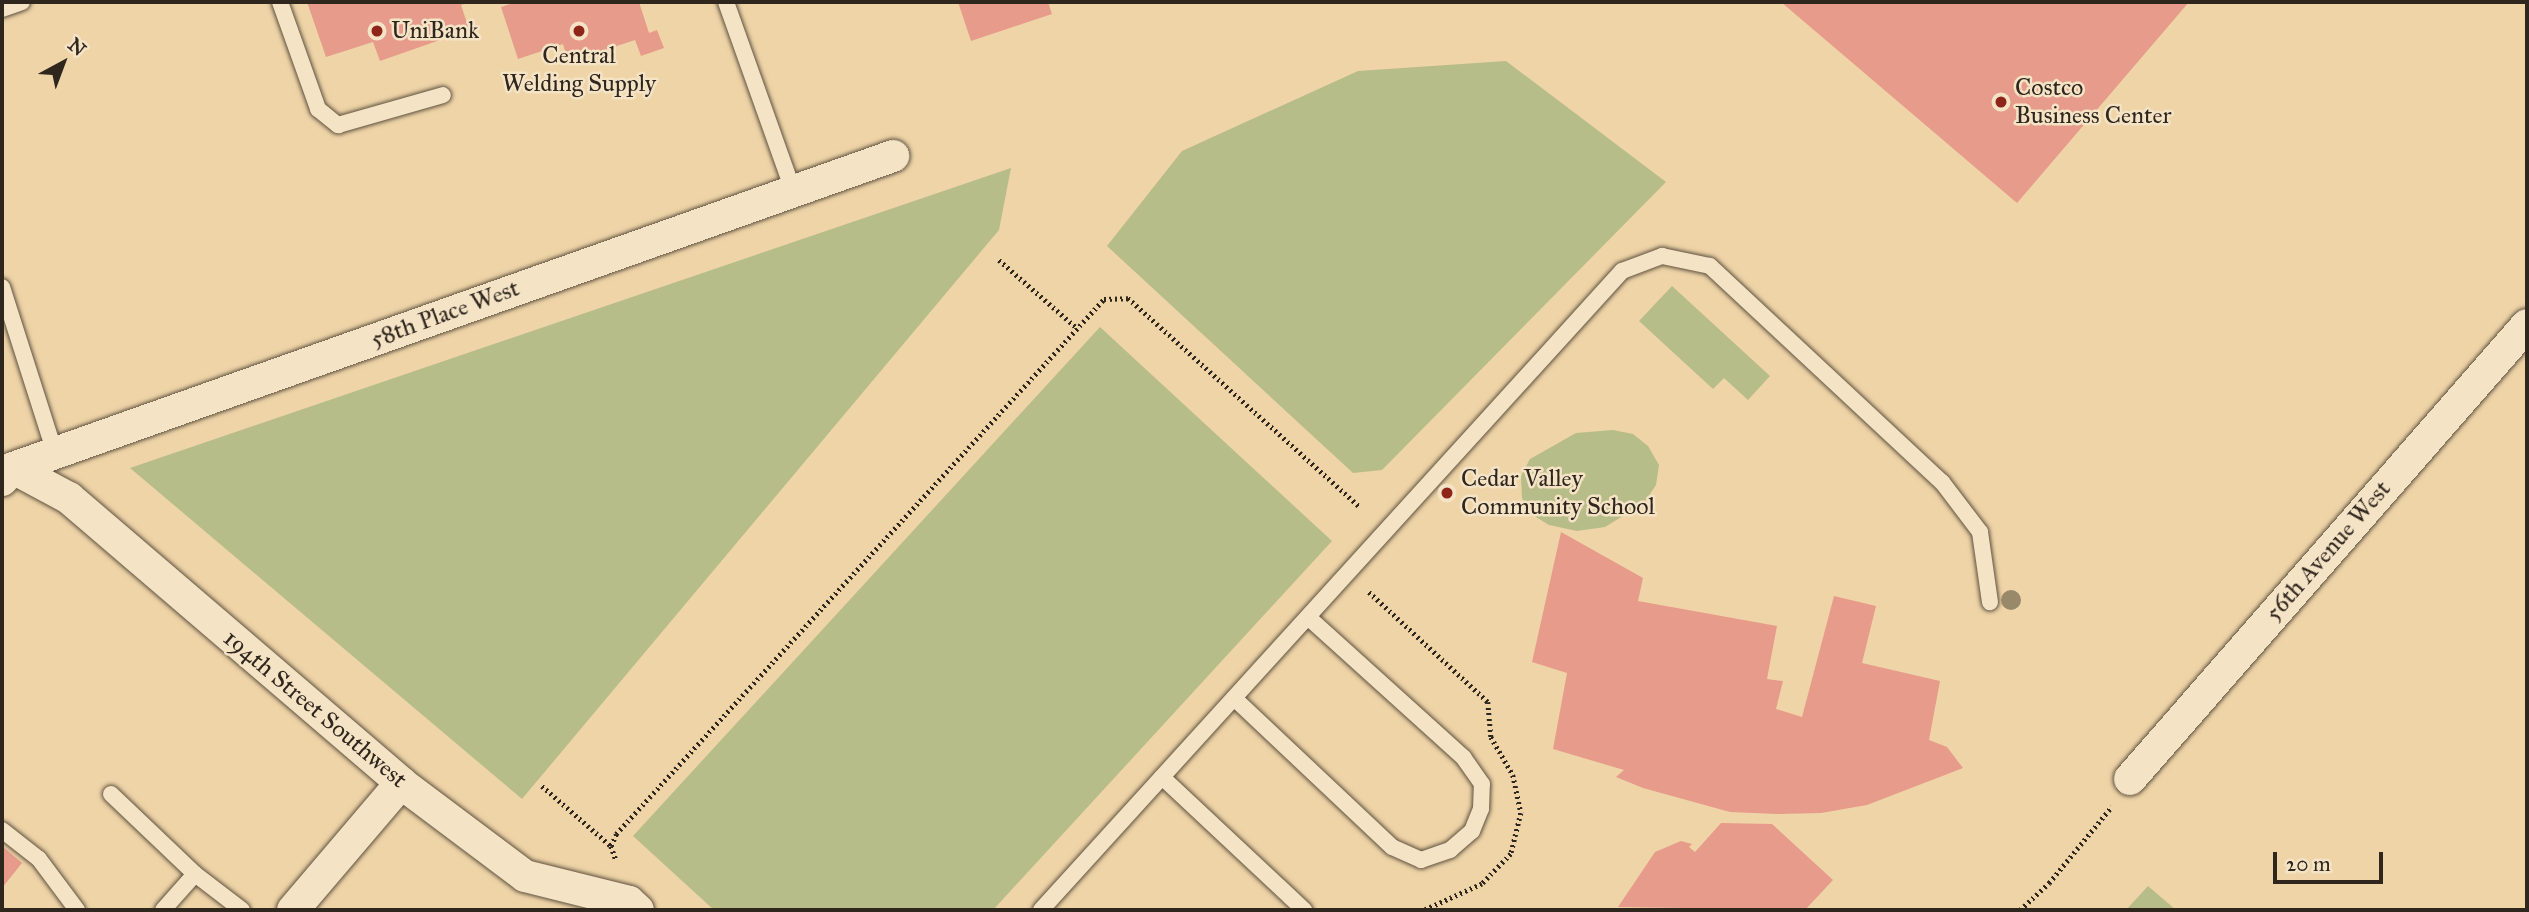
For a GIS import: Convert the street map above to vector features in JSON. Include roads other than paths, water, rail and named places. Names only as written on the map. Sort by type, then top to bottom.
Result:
[{"type":"street","name":"58th Place West","points":[[7,474],[55,453],[893,156]]},
{"type":"street","name":"56th Avenue West","points":[[2130,779],[2527,325]]},
{"type":"street","name":"194th Street Southwest","points":[[7,474],[69,498],[401,783],[525,876],[629,902],[638,910]]},
{"type":"street","points":[[293,910],[401,783]]},
{"type":"lane","points":[[2,9],[22,2]]},
{"type":"lane","points":[[280,2],[318,110],[338,125],[443,95]]},
{"type":"lane","points":[[726,2],[793,190]]},
{"type":"lane","points":[[1041,910],[1622,271],[1662,256],[1710,266],[1942,482],[1980,532],[1990,603]]},
{"type":"lane","points":[[2,287],[55,453]]},
{"type":"lane","points":[[1234,698],[1391,847],[1422,860],[1450,850],[1472,831],[1481,809],[1482,784],[1464,758],[1308,617]]},
{"type":"lane","points":[[1162,777],[1304,910]]},
{"type":"lane","points":[[111,794],[195,874],[242,910]]},
{"type":"lane","points":[[2,830],[38,859],[76,910]]},
{"type":"lane","points":[[163,910],[195,874]]},
{"type":"place","name":"UniBank","points":[[377,31]]},
{"type":"place","name":"Central Welding Supply","points":[[579,31]]},
{"type":"place","name":"Costco Business Center","points":[[2001,102]]},
{"type":"place","name":"Cedar Valley Community School","points":[[1447,493]]}]
